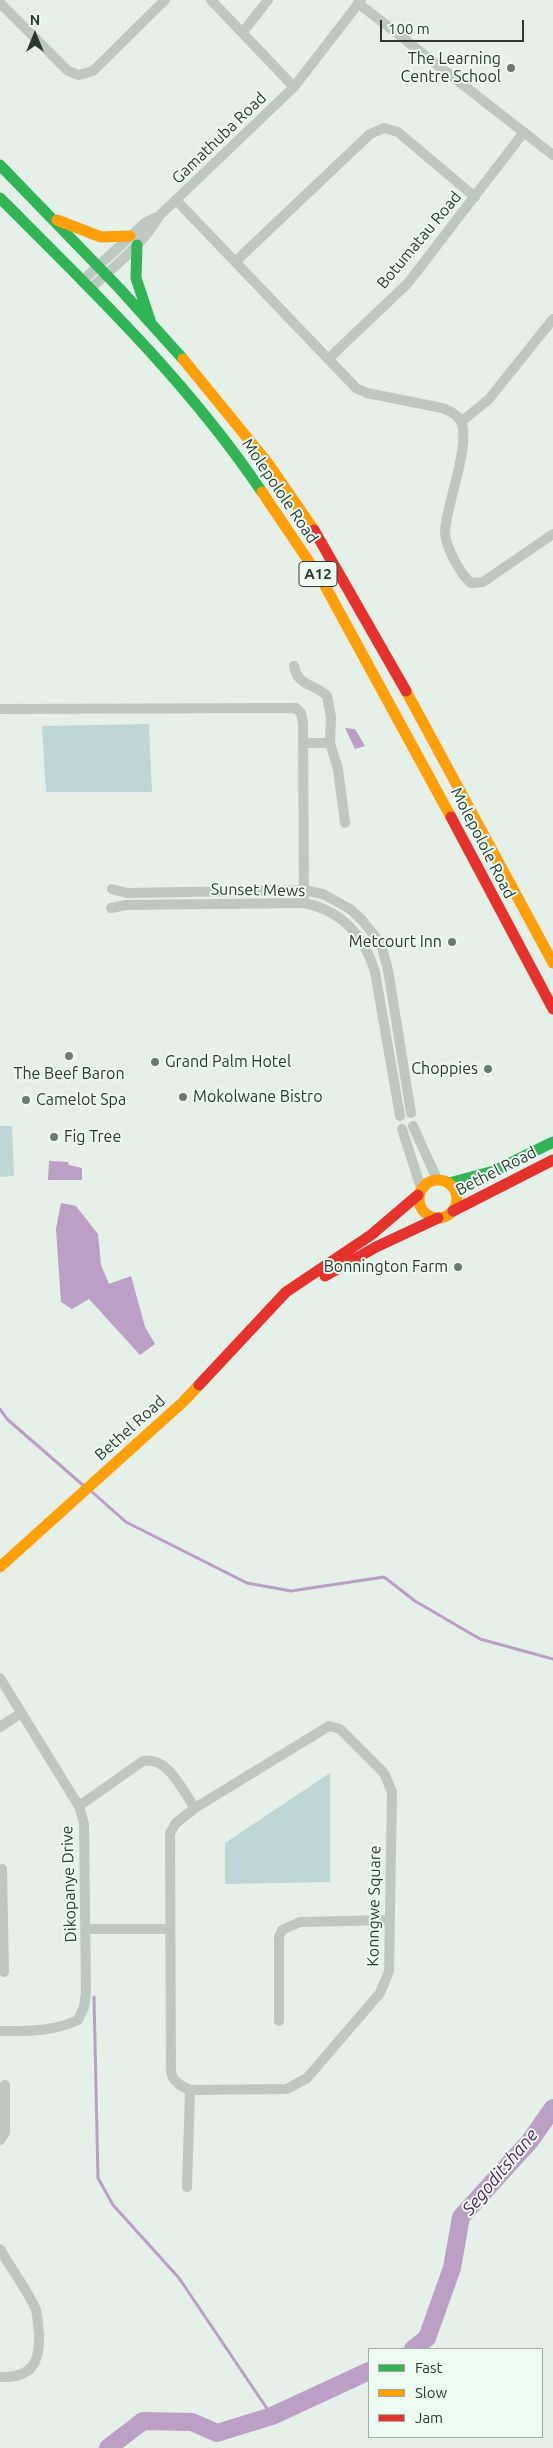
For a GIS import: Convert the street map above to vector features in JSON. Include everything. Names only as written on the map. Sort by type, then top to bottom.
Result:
[{"type":"main road","name":"Molepolole Road","points":[[0,165],[53,218],[204,384],[254,446],[299,508],[342,573],[553,963]]},
{"type":"main road","name":"Molepolole Road","points":[[0,198],[188,392],[235,452],[324,584],[429,774],[515,940],[553,1008]]},
{"type":"main road","points":[[53,218],[97,238],[134,240],[136,278],[151,324]]},
{"type":"main road","name":"Bethel Road","points":[[449,1183],[494,1171],[553,1142]]},
{"type":"main road","points":[[542,1147],[551,1161]]},
{"type":"main road","name":"Bethel Road","points":[[453,1211],[551,1161]]},
{"type":"main road","points":[[494,1171],[501,1186]]},
{"type":"main road","points":[[437,1179],[449,1183],[453,1187],[457,1199],[453,1211],[438,1218],[422,1211],[420,1191],[426,1183],[437,1179]]},
{"type":"main road","name":"Bethel Road","points":[[0,1567],[183,1402],[273,1304],[293,1286],[371,1235],[420,1191]]},
{"type":"main road","name":"Bethel Road","points":[[273,1304],[289,1300],[376,1247],[438,1218]]},
{"type":"street","points":[[0,3],[68,71],[79,75],[93,71],[166,0]]},
{"type":"street","points":[[211,0],[294,87]]},
{"type":"street","points":[[243,32],[268,0]]},
{"type":"street","points":[[359,2],[553,155]]},
{"type":"street","name":"Gamathuba Road","points":[[134,240],[146,222],[159,216],[294,87],[359,2]]},
{"type":"street","points":[[236,261],[370,134],[384,128],[398,132],[475,197]]},
{"type":"street","name":"Botumatau Road","points":[[328,359],[408,283],[524,132]]},
{"type":"street","points":[[176,200],[356,388],[367,393],[442,408],[453,412],[461,422],[464,440],[445,534],[462,576],[471,583],[483,582],[553,534]]},
{"type":"street","points":[[86,285],[96,266],[134,240]]},
{"type":"street","points":[[86,285],[105,275],[134,240]]},
{"type":"street","points":[[461,422],[489,399],[553,319]]},
{"type":"street","points":[[294,666],[296,676],[300,680],[316,687],[327,696],[331,717],[330,743],[338,769],[345,823]]},
{"type":"street","points":[[0,709],[287,706],[296,708],[301,713],[303,743],[304,903]]},
{"type":"street","points":[[303,743],[330,743]]},
{"type":"street","points":[[112,889],[127,893],[304,890],[324,894],[350,909],[362,920],[380,944],[386,958],[411,1113]]},
{"type":"street","name":"Sunset Mews","points":[[111,908],[126,905],[304,903],[321,907],[349,925],[369,953],[375,972],[400,1116]]},
{"type":"street","points":[[413,1126],[437,1179]]},
{"type":"street","points":[[402,1129],[420,1191]]},
{"type":"street","name":"Dikopanye Drive","points":[[0,1678],[79,1806],[84,1824],[86,1993],[84,2007],[78,2020],[48,2031],[0,2031]]},
{"type":"street","points":[[0,1727],[21,1713]]},
{"type":"street","name":"Konngwe Square","points":[[169,1929],[170,1833],[176,1823],[195,1808],[321,1729],[329,1726],[340,1729],[384,1773],[392,1792],[388,1971],[380,1993],[307,2078],[287,2089],[190,2090]]},
{"type":"street","points":[[79,1806],[143,1761],[153,1760],[164,1764],[195,1808]]},
{"type":"street","points":[[0,1870],[2,1869],[4,1972]]},
{"type":"street","points":[[279,2021],[279,1937],[282,1930],[300,1922],[388,1920]]},
{"type":"street","points":[[85,1929],[169,1929],[170,2072],[172,2078],[177,2083],[190,2090],[187,2187]]},
{"type":"street","points":[[0,2140],[5,2132],[5,2085]]},
{"type":"street","points":[[0,2250],[35,2310],[39,2348],[36,2364],[26,2372],[12,2377],[0,2377]]},
{"type":"shaded area","points":[[149,724],[152,792],[46,792],[42,726]]},
{"type":"shaded area","points":[[345,728],[355,729],[365,746],[355,749]]},
{"type":"shaded area","points":[[0,1126],[12,1126],[14,1176],[0,1177]]},
{"type":"shaded area","points":[[49,1161],[68,1162],[69,1165],[82,1168],[82,1180],[48,1180]]},
{"type":"shaded area","points":[[61,1203],[76,1206],[98,1234],[101,1265],[109,1284],[131,1276],[145,1327],[155,1344],[140,1355],[89,1299],[72,1309],[61,1302],[56,1229]]},
{"type":"shaded area","points":[[330,1773],[330,1882],[225,1884],[225,1843]]},
{"type":"waterway","points":[[0,1409],[7,1419],[84,1486]]},
{"type":"waterway","points":[[91,1491],[126,1522],[247,1583],[291,1591],[384,1577],[415,1601],[480,1639],[553,1659]]},
{"type":"waterway","points":[[94,1997],[98,2178],[113,2205],[179,2278],[272,2416]]},
{"type":"waterway","name":"Segoditshane","points":[[414,2348],[427,2338],[452,2268],[461,2217],[530,2141],[553,2108]]},
{"type":"waterway","name":"Segoditshane","points":[[108,2448],[143,2421],[192,2422],[217,2433],[272,2416],[368,2371]]},
{"type":"traffic: fast","points":[[0,165],[119,288],[183,359]]},
{"type":"traffic: fast","points":[[0,198],[104,303],[171,375],[203,412],[262,492]]},
{"type":"traffic: fast","points":[[137,245],[136,278],[150,320]]},
{"type":"traffic: fast","points":[[449,1183],[494,1171],[553,1142]]},
{"type":"traffic: slow","points":[[57,220],[101,237],[130,236]]},
{"type":"traffic: slow","points":[[183,359],[267,462],[314,530]]},
{"type":"traffic: slow","points":[[262,492],[324,584],[451,817]]},
{"type":"traffic: slow","points":[[406,691],[553,963]]},
{"type":"traffic: slow","points":[[438,1180],[452,1185],[457,1199],[452,1213],[438,1218],[424,1213],[419,1199],[424,1185],[438,1180]]},
{"type":"traffic: slow","points":[[0,1567],[183,1402],[199,1385]]},
{"type":"traffic: jam","points":[[314,530],[406,691]]},
{"type":"traffic: jam","points":[[451,817],[553,1009]]},
{"type":"traffic: jam","points":[[453,1211],[553,1160]]},
{"type":"traffic: jam","points":[[199,1385],[286,1292],[371,1235],[418,1195]]},
{"type":"traffic: jam","points":[[325,1276],[376,1247],[438,1218]]},
{"type":"place","name":"The Learning Centre School","points":[[511,68]]},
{"type":"place","name":"Metcourt Inn","points":[[452,942]]},
{"type":"place","name":"The Beef Baron","points":[[69,1056]]},
{"type":"place","name":"Grand Palm Hotel","points":[[155,1062]]},
{"type":"place","name":"Choppies","points":[[488,1069]]},
{"type":"place","name":"Mokolwane Bistro","points":[[183,1097]]},
{"type":"place","name":"Camelot Spa","points":[[26,1100]]},
{"type":"place","name":"Fig Tree","points":[[54,1137]]},
{"type":"place","name":"Bonnington Farm","points":[[458,1267]]}]
